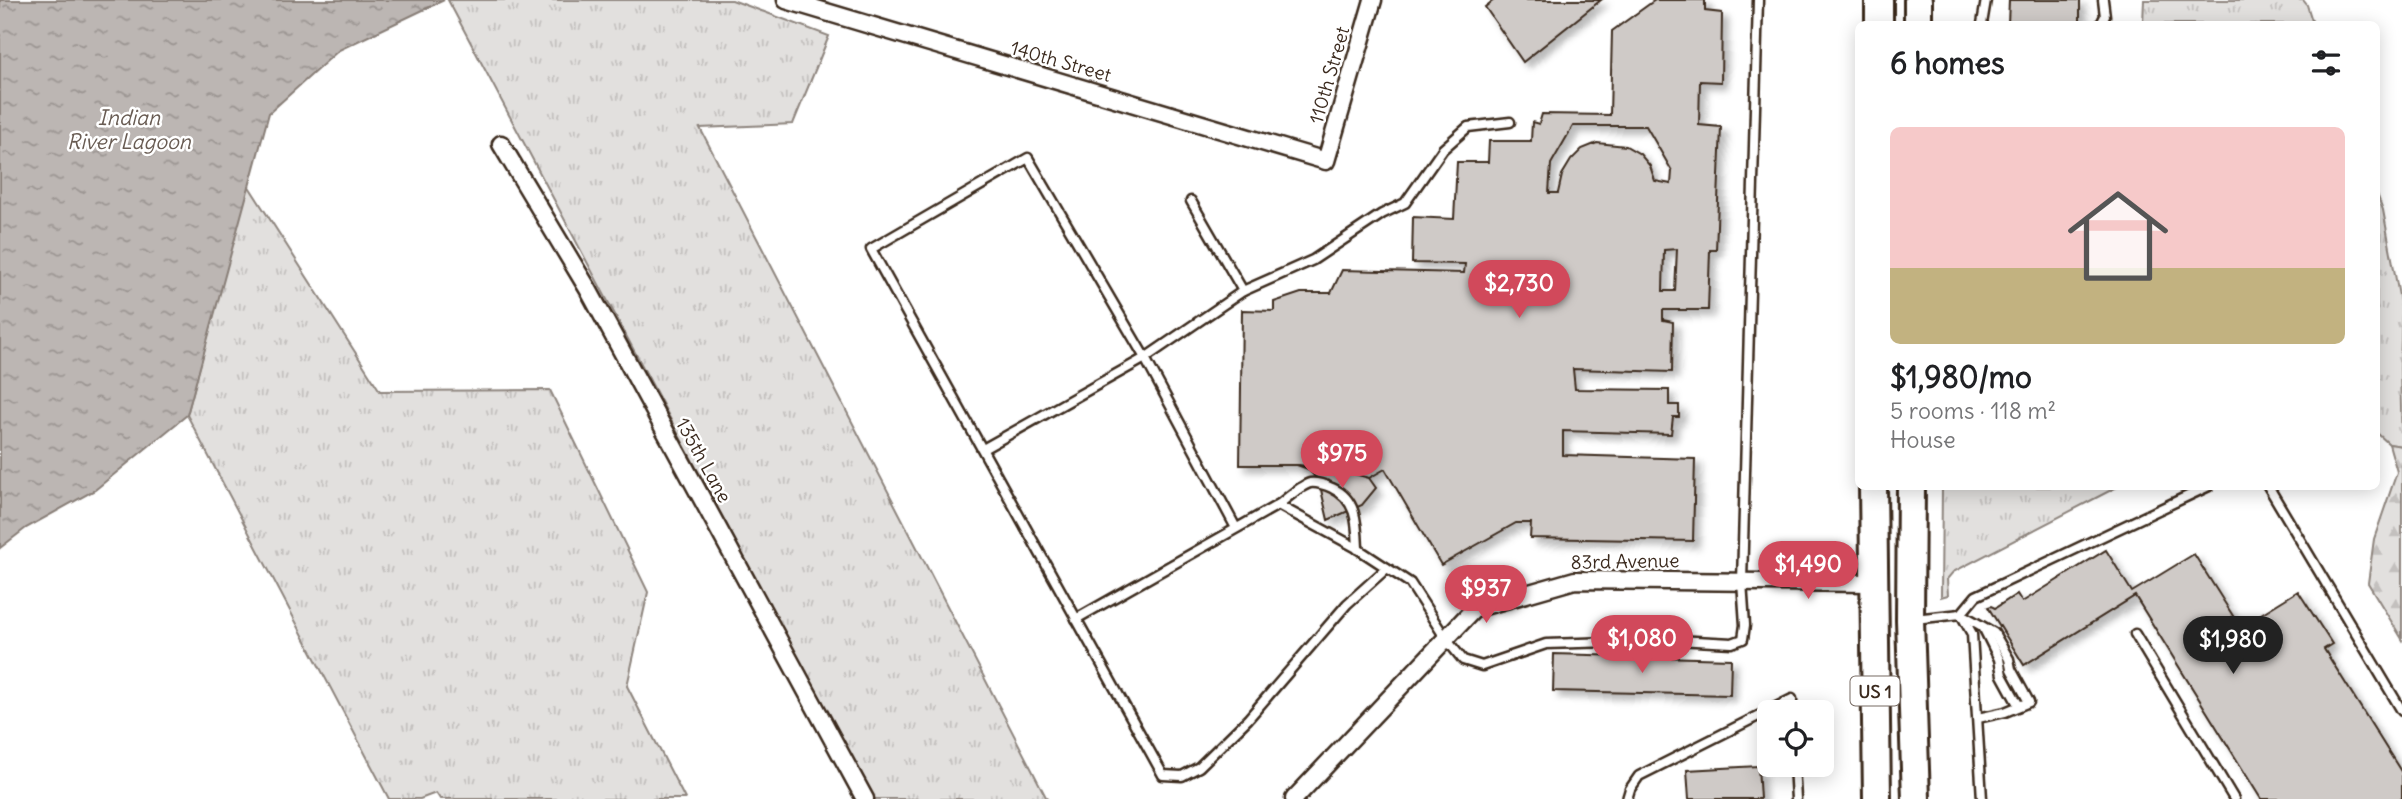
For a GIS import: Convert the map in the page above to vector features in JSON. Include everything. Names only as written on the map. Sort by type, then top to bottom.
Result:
[{"type":"main road","points":[[1879,21],[1880,0]]},
{"type":"main road","points":[[1918,0],[1918,21]]},
{"type":"main road","name":"US 1","points":[[1873,490],[1877,799]]},
{"type":"main road","name":"US 1","points":[[1911,490],[1911,627],[1916,799]]},
{"type":"main road","points":[[1874,583],[1893,600],[1911,627]]},
{"type":"street","name":"140th Street","points":[[786,0],[1326,161]]},
{"type":"street","name":"110th Street","points":[[1326,161],[1373,0]]},
{"type":"street","name":"135th Lane","points":[[502,144],[588,289],[865,799]]},
{"type":"street","name":"83rd Avenue","points":[[1294,799],[1475,609],[1575,580],[1874,583]]},
{"type":"lane","points":[[1278,505],[1358,549],[1410,583],[1463,660],[1482,666],[1546,644],[1677,640],[1732,643],[1743,639],[1745,625],[1742,582],[1758,0]]},
{"type":"lane","points":[[1982,21],[1986,0]]},
{"type":"lane","points":[[2102,21],[2105,16],[2103,0]]},
{"type":"lane","points":[[983,449],[1145,358],[1244,291],[1312,260],[1382,214],[1405,203],[1443,149],[1468,127],[1510,122]]},
{"type":"lane","points":[[1236,528],[1145,358],[1028,158],[871,248],[1163,775],[1182,776],[1199,767],[1248,719],[1348,604],[1387,568]]},
{"type":"lane","points":[[1191,201],[1244,291]]},
{"type":"lane","points":[[1076,619],[1278,505],[1309,483],[1326,485],[1340,491],[1351,502],[1357,521],[1358,549]]},
{"type":"lane","points":[[1911,627],[1961,614],[1976,596],[2201,490]]},
{"type":"lane","points":[[2270,490],[2402,711]]},
{"type":"lane","points":[[1961,614],[1994,633],[2010,659],[2011,669],[2029,702],[1978,718]]},
{"type":"lane","points":[[1961,614],[1972,634],[1974,648],[1982,799]]},
{"type":"lane","points":[[1983,626],[1999,659],[2001,675],[2019,706]]},
{"type":"lane","points":[[2135,634],[2234,799]]},
{"type":"lane","points":[[1627,799],[1639,776],[1757,717]]},
{"type":"lane","points":[[1795,777],[1796,799]]},
{"type":"green space","points":[[448,0],[732,0],[829,36],[793,124],[700,128],[1047,799],[872,799]]},
{"type":"green space","points":[[2144,0],[2303,0],[2312,21],[2143,21]]},
{"type":"green space","points":[[248,185],[380,391],[550,390],[648,592],[627,686],[685,799],[440,799],[436,793],[420,799],[389,799],[187,415]]},
{"type":"green space","points":[[2380,202],[2402,312],[2402,446],[2389,444],[2380,436]]},
{"type":"green space","points":[[2389,444],[2402,446],[2402,639],[2368,583],[2374,539],[2397,472]]},
{"type":"green space","points":[[1942,490],[2111,490],[1953,572],[1947,579],[1948,595],[1941,597]]},
{"type":"water","name":"Indian River Lagoon","points":[[0,0],[444,0],[339,50],[269,113],[187,415],[95,490],[26,528],[0,548]]},
{"type":"building","points":[[1494,0],[1601,0],[1523,62],[1485,7]]},
{"type":"building","points":[[1655,0],[1705,0],[1705,11],[1722,13],[1721,82],[1700,81],[1699,125],[1721,127],[1716,250],[1710,250],[1708,310],[1663,310],[1663,320],[1673,322],[1672,372],[1573,369],[1575,389],[1669,390],[1669,405],[1679,405],[1679,417],[1673,417],[1671,434],[1563,431],[1563,455],[1695,459],[1693,541],[1530,538],[1531,523],[1516,523],[1441,565],[1385,469],[1369,478],[1344,471],[1297,465],[1240,465],[1242,310],[1274,311],[1274,302],[1301,293],[1331,293],[1342,270],[1464,273],[1465,264],[1412,263],[1413,217],[1454,219],[1457,162],[1488,162],[1489,141],[1531,141],[1532,122],[1539,124],[1542,114],[1610,115],[1612,31]],"holes":[[[1573,126],[1646,126],[1672,171],[1671,184],[1655,181],[1650,166],[1640,154],[1626,146],[1597,143],[1582,149],[1571,160],[1562,175],[1558,193],[1549,193],[1551,164]],[[1677,249],[1675,291],[1663,291],[1664,250]]]},
{"type":"building","points":[[2009,0],[2080,0],[2080,21],[2008,21]]},
{"type":"building","points":[[1297,465],[1344,471],[1369,478],[1376,488],[1362,505],[1328,520],[1319,481],[1308,469]]},
{"type":"building","points":[[2106,550],[2132,592],[2194,554],[2240,627],[2298,591],[2332,644],[2324,649],[2402,773],[2402,799],[2261,799],[2135,596],[2024,665],[1988,607],[1995,608],[2017,594],[2022,602]]},
{"type":"building","points":[[1554,654],[1731,659],[1730,695],[1553,691]]},
{"type":"building","points":[[1757,766],[1760,799],[1689,799],[1687,770]]}]
